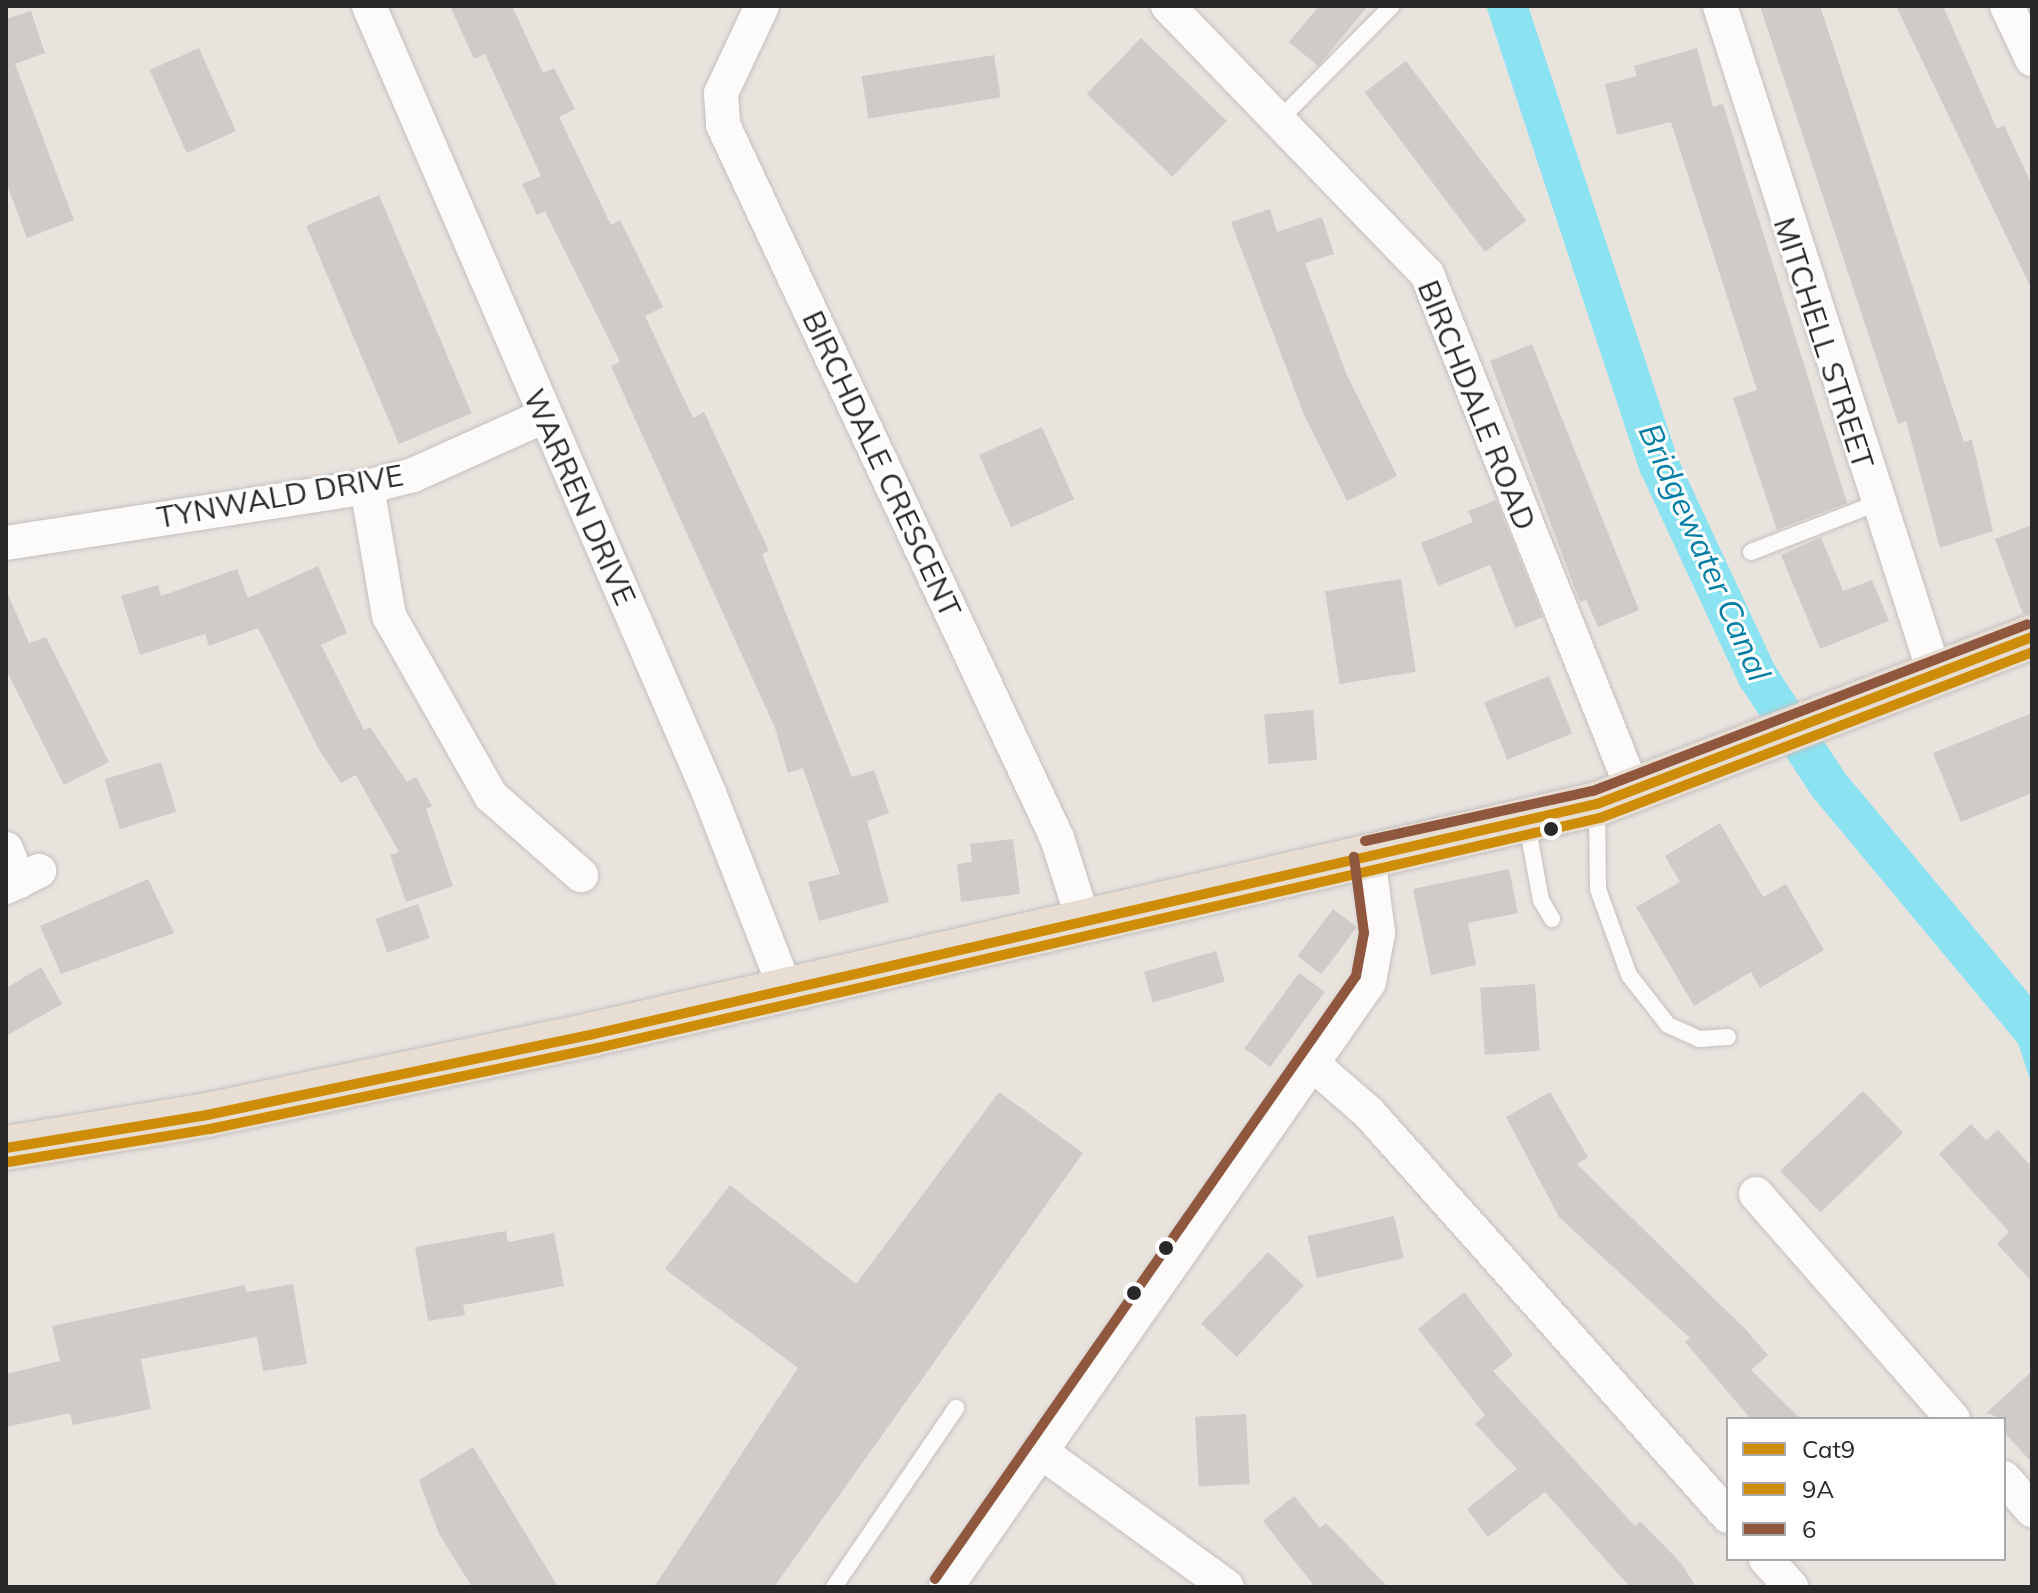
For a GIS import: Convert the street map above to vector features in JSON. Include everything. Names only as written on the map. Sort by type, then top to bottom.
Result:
[{"type":"highway","points":[[6,1148],[207,1115],[786,991],[1085,925],[1615,797],[1840,715],[2032,637]]},
{"type":"street","name":"WARREN DRIVE","points":[[369,6],[709,793],[786,991]]},
{"type":"street","name":"BIRCHDALE CRESCENT","points":[[762,6],[721,93],[723,125],[1057,838],[1085,925]]},
{"type":"street","name":"BIRCHDALE ROAD","points":[[1168,6],[1282,117],[1427,274],[1615,797]]},
{"type":"street","name":"MITCHELL STREET","points":[[1720,6],[1875,504],[1936,678]]},
{"type":"street","points":[[2007,6],[2032,59]]},
{"type":"street","name":"TYNWALD DRIVE","points":[[6,543],[367,487],[413,475],[544,416]]},
{"type":"street","points":[[367,487],[389,616],[491,796],[581,875]]},
{"type":"street","points":[[6,849],[21,880]]},
{"type":"street","points":[[946,1587],[1315,1066],[1369,982],[1378,933],[1368,855]]},
{"type":"street","points":[[1315,1066],[1369,1113],[1726,1514]]},
{"type":"street","points":[[1756,1194],[1951,1417]]},
{"type":"street","points":[[1040,1451],[1227,1587]]},
{"type":"street","points":[[2006,1480],[2032,1510]]},
{"type":"street","points":[[1768,1561],[1791,1587]]},
{"type":"lane","points":[[1282,117],[1392,6]]},
{"type":"lane","points":[[1751,552],[1875,504]]},
{"type":"lane","points":[[1615,797],[1598,889],[1629,975],[1668,1025],[1699,1039],[1728,1037]]},
{"type":"lane","points":[[1526,818],[1541,900],[1552,919]]},
{"type":"lane","points":[[834,1587],[956,1408]]},
{"type":"water","points":[[2004,1002],[2032,1029],[2032,1085]]},
{"type":"building","points":[[450,6],[512,6],[543,73],[554,68],[575,109],[559,117],[611,225],[620,220],[663,307],[645,316],[693,418],[704,412],[769,551],[762,554],[852,777],[874,770],[889,813],[867,821],[889,902],[819,921],[808,882],[840,874],[803,768],[788,773],[775,728],[611,366],[620,362],[545,211],[537,215],[522,184],[541,176],[485,54],[474,59]]},
{"type":"building","points":[[1319,6],[1368,6],[1318,66],[1289,42]]},
{"type":"building","points":[[1760,6],[1820,6],[1964,442],[1972,440],[1993,531],[1940,548],[1906,421],[1898,424]]},
{"type":"building","points":[[1896,6],[1943,6],[1997,129],[2004,125],[2032,185],[2032,290]]},
{"type":"building","points":[[31,11],[45,53],[15,64],[74,220],[27,238],[6,182],[6,19]]},
{"type":"building","points":[[1141,38],[1227,121],[1172,177],[1087,94]]},
{"type":"building","points":[[199,48],[236,131],[187,153],[150,70]]},
{"type":"building","points":[[1697,48],[1713,107],[1723,104],[1847,503],[1777,530],[1733,398],[1757,390],[1671,122],[1617,135],[1605,84],[1637,76],[1634,66]]},
{"type":"building","points":[[994,55],[1001,97],[868,118],[862,76]]},
{"type":"building","points":[[1406,61],[1526,221],[1485,252],[1364,92]]},
{"type":"building","points":[[379,195],[472,413],[399,444],[306,226]]},
{"type":"building","points":[[1270,209],[1277,232],[1322,217],[1334,254],[1305,263],[1346,373],[1397,476],[1347,501],[1304,415],[1231,222]]},
{"type":"building","points":[[1532,344],[1639,610],[1598,627],[1586,600],[1580,602],[1490,361]]},
{"type":"building","points":[[1042,427],[1074,499],[1011,527],[979,455]]},
{"type":"building","points":[[1496,500],[1543,617],[1515,628],[1490,565],[1438,586],[1421,543],[1473,522],[1468,511]]},
{"type":"building","points":[[2032,525],[2032,613],[2023,614],[1995,539]]},
{"type":"building","points":[[1821,537],[1843,591],[1872,580],[1889,621],[1820,649],[1781,555]]},
{"type":"building","points":[[318,566],[347,633],[321,645],[364,730],[370,727],[407,782],[416,777],[432,806],[426,809],[453,886],[406,902],[390,855],[399,852],[356,775],[341,783],[318,748],[258,628],[209,646],[205,634],[140,655],[121,596],[158,585],[161,596],[237,569],[248,598]]},
{"type":"building","points":[[1401,579],[1416,672],[1340,684],[1325,591]]},
{"type":"building","points":[[6,590],[29,643],[46,637],[109,762],[64,785],[6,670]]},
{"type":"building","points":[[1549,676],[1572,733],[1507,760],[1484,702]]},
{"type":"building","points":[[1313,710],[1317,760],[1269,764],[1264,714]]},
{"type":"building","points":[[2032,713],[2032,793],[1961,822],[1933,753]]},
{"type":"building","points":[[161,762],[176,812],[120,829],[105,779]]},
{"type":"building","points":[[1720,823],[1763,897],[1786,884],[1824,950],[1760,988],[1751,972],[1694,1006],[1636,907],[1680,882],[1665,856]]},
{"type":"building","points":[[1013,839],[1020,894],[961,902],[957,864],[972,862],[970,844]]},
{"type":"building","points":[[1509,869],[1518,913],[1468,923],[1476,965],[1431,975],[1413,889]]},
{"type":"building","points":[[148,879],[174,933],[61,974],[40,926]]},
{"type":"building","points":[[418,904],[430,938],[387,953],[375,919]]},
{"type":"building","points":[[1333,909],[1357,927],[1321,974],[1297,956]]},
{"type":"building","points":[[1216,951],[1225,982],[1153,1002],[1144,972]]},
{"type":"building","points":[[41,967],[62,1004],[6,1036],[6,988]]},
{"type":"building","points":[[1299,973],[1325,992],[1270,1067],[1244,1048]]},
{"type":"building","points":[[1535,984],[1540,1051],[1485,1055],[1480,988]]},
{"type":"building","points":[[1863,1091],[1903,1133],[1821,1213],[1780,1171]]},
{"type":"building","points":[[999,1092],[1083,1153],[774,1587],[654,1587],[798,1368],[665,1269],[730,1185],[856,1284]]},
{"type":"building","points":[[1550,1092],[1588,1157],[1577,1164],[1747,1331],[1768,1355],[1751,1370],[1799,1417],[1749,1417],[1685,1342],[1690,1338],[1559,1217],[1506,1117]]},
{"type":"building","points":[[1971,1124],[1986,1140],[1998,1130],[2032,1167],[2032,1282],[1997,1244],[2009,1232],[1939,1154]]},
{"type":"building","points":[[1394,1216],[1404,1258],[1317,1278],[1307,1236]]},
{"type":"building","points":[[506,1231],[508,1242],[554,1233],[564,1286],[463,1305],[465,1315],[428,1321],[415,1247]]},
{"type":"building","points":[[1268,1252],[1304,1285],[1237,1357],[1201,1324]]},
{"type":"building","points":[[293,1284],[307,1364],[263,1371],[257,1337],[141,1359],[151,1409],[73,1425],[70,1413],[6,1427],[6,1374],[60,1361],[52,1326],[245,1285],[246,1292]]},
{"type":"building","points":[[1464,1292],[1513,1355],[1493,1371],[1635,1526],[1640,1521],[1681,1563],[1696,1587],[1630,1587],[1545,1492],[1488,1537],[1467,1509],[1517,1469],[1475,1424],[1485,1415],[1418,1329]]},
{"type":"building","points":[[2032,1371],[2032,1463],[2006,1434],[2006,1417],[1986,1413]]},
{"type":"building","points":[[1246,1414],[1250,1484],[1199,1487],[1195,1417]]},
{"type":"building","points":[[473,1447],[558,1587],[472,1587],[439,1534],[419,1480]]},
{"type":"building","points":[[1294,1496],[1320,1528],[1326,1523],[1388,1587],[1315,1587],[1263,1521]]},
{"type":"waterway","name":"Bridgewater Canal","points":[[1507,6],[1659,465],[1757,675],[1828,784],[2032,1029]]},
{"type":"transit line","name":"6","points":[[1365,841],[1593,791],[2027,624]]},
{"type":"transit line","name":"Cat9","points":[[6,1148],[207,1115],[594,1034],[1597,804],[2032,637]]},
{"type":"transit line","name":"9A","points":[[8,1162],[210,1129],[597,1048],[1600,818],[2032,652]]},
{"type":"transit line","name":"6","points":[[935,1579],[1356,976],[1364,933],[1354,857]]}]
